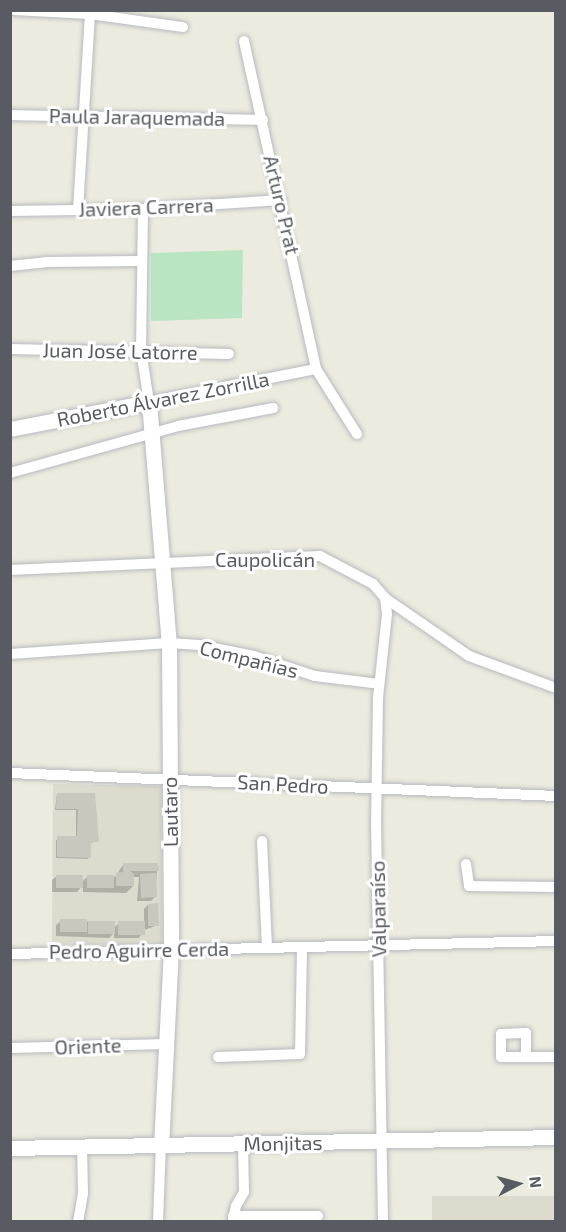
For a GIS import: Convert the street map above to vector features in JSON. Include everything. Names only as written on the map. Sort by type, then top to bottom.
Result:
[{"type":"street","points":[[14,10],[90,14],[183,27]]},
{"type":"street","points":[[78,210],[90,14]]},
{"type":"street","name":"Arturo Prat","points":[[244,41],[281,200],[316,369]]},
{"type":"street","name":"Paula Jaraquemada","points":[[10,115],[262,120]]},
{"type":"street","name":"Javiera Carrera","points":[[10,211],[143,209],[281,200]]},
{"type":"street","points":[[143,209],[140,261],[141,350],[149,402]]},
{"type":"street","points":[[10,266],[46,262],[140,261]]},
{"type":"street","name":"Juan José Latorre","points":[[10,349],[141,350],[229,354]]},
{"type":"street","points":[[316,369],[357,434]]},
{"type":"street","name":"Roberto Álvarez Zorrilla","points":[[10,429],[316,369]]},
{"type":"street","name":"Lautaro","points":[[149,402],[169,643],[171,949],[158,1221]]},
{"type":"street","points":[[10,473],[153,435],[178,426],[273,408]]},
{"type":"street","name":"Caupolicán","points":[[10,570],[320,556],[373,584],[385,598],[469,656],[555,688]]},
{"type":"street","name":"Valparaíso","points":[[383,1221],[377,788],[379,684],[387,614],[385,598]]},
{"type":"street","name":"Compañías","points":[[10,654],[169,643],[216,647],[315,675],[379,684]]},
{"type":"street","name":"San Pedro","points":[[10,772],[555,796]]},
{"type":"street","points":[[262,842],[267,948]]},
{"type":"street","points":[[466,864],[470,886],[555,887]]},
{"type":"street","name":"Pedro Aguirre Cerda","points":[[10,954],[555,941]]},
{"type":"street","points":[[218,1057],[300,1054],[302,947]]},
{"type":"street","name":"Oriente","points":[[10,1048],[166,1044]]},
{"type":"street","points":[[526,1057],[555,1057]]},
{"type":"street","name":"Monjitas","points":[[10,1148],[555,1137]]},
{"type":"street","points":[[243,1144],[244,1192],[233,1219],[318,1216]]},
{"type":"street","points":[[78,1221],[83,1194],[82,1147]]},
{"type":"shaded area","points":[[53,784],[161,786],[162,944],[52,945]]},
{"type":"shaded area","points":[[432,1196],[555,1196],[555,1221],[432,1221]]},
{"type":"green space","points":[[243,250],[242,318],[151,321],[151,253]]},
{"type":"building","points":[[57,793],[95,793],[99,842],[91,842],[91,858],[57,857],[57,836],[77,836],[78,809],[56,809]]},
{"type":"building","points":[[123,863],[158,863],[159,871],[130,871],[134,874],[134,886],[116,886],[116,873],[123,872]]},
{"type":"building","points":[[156,873],[157,897],[141,898],[140,874]]},
{"type":"building","points":[[56,875],[83,875],[83,888],[56,888]]},
{"type":"building","points":[[87,875],[114,875],[114,888],[87,888]]},
{"type":"building","points":[[158,903],[159,926],[148,926],[148,904]]},
{"type":"building","points":[[60,919],[87,919],[87,932],[60,932]]},
{"type":"building","points":[[88,921],[115,921],[115,934],[88,934]]},
{"type":"building","points":[[118,921],[145,921],[145,935],[118,935]]}]
